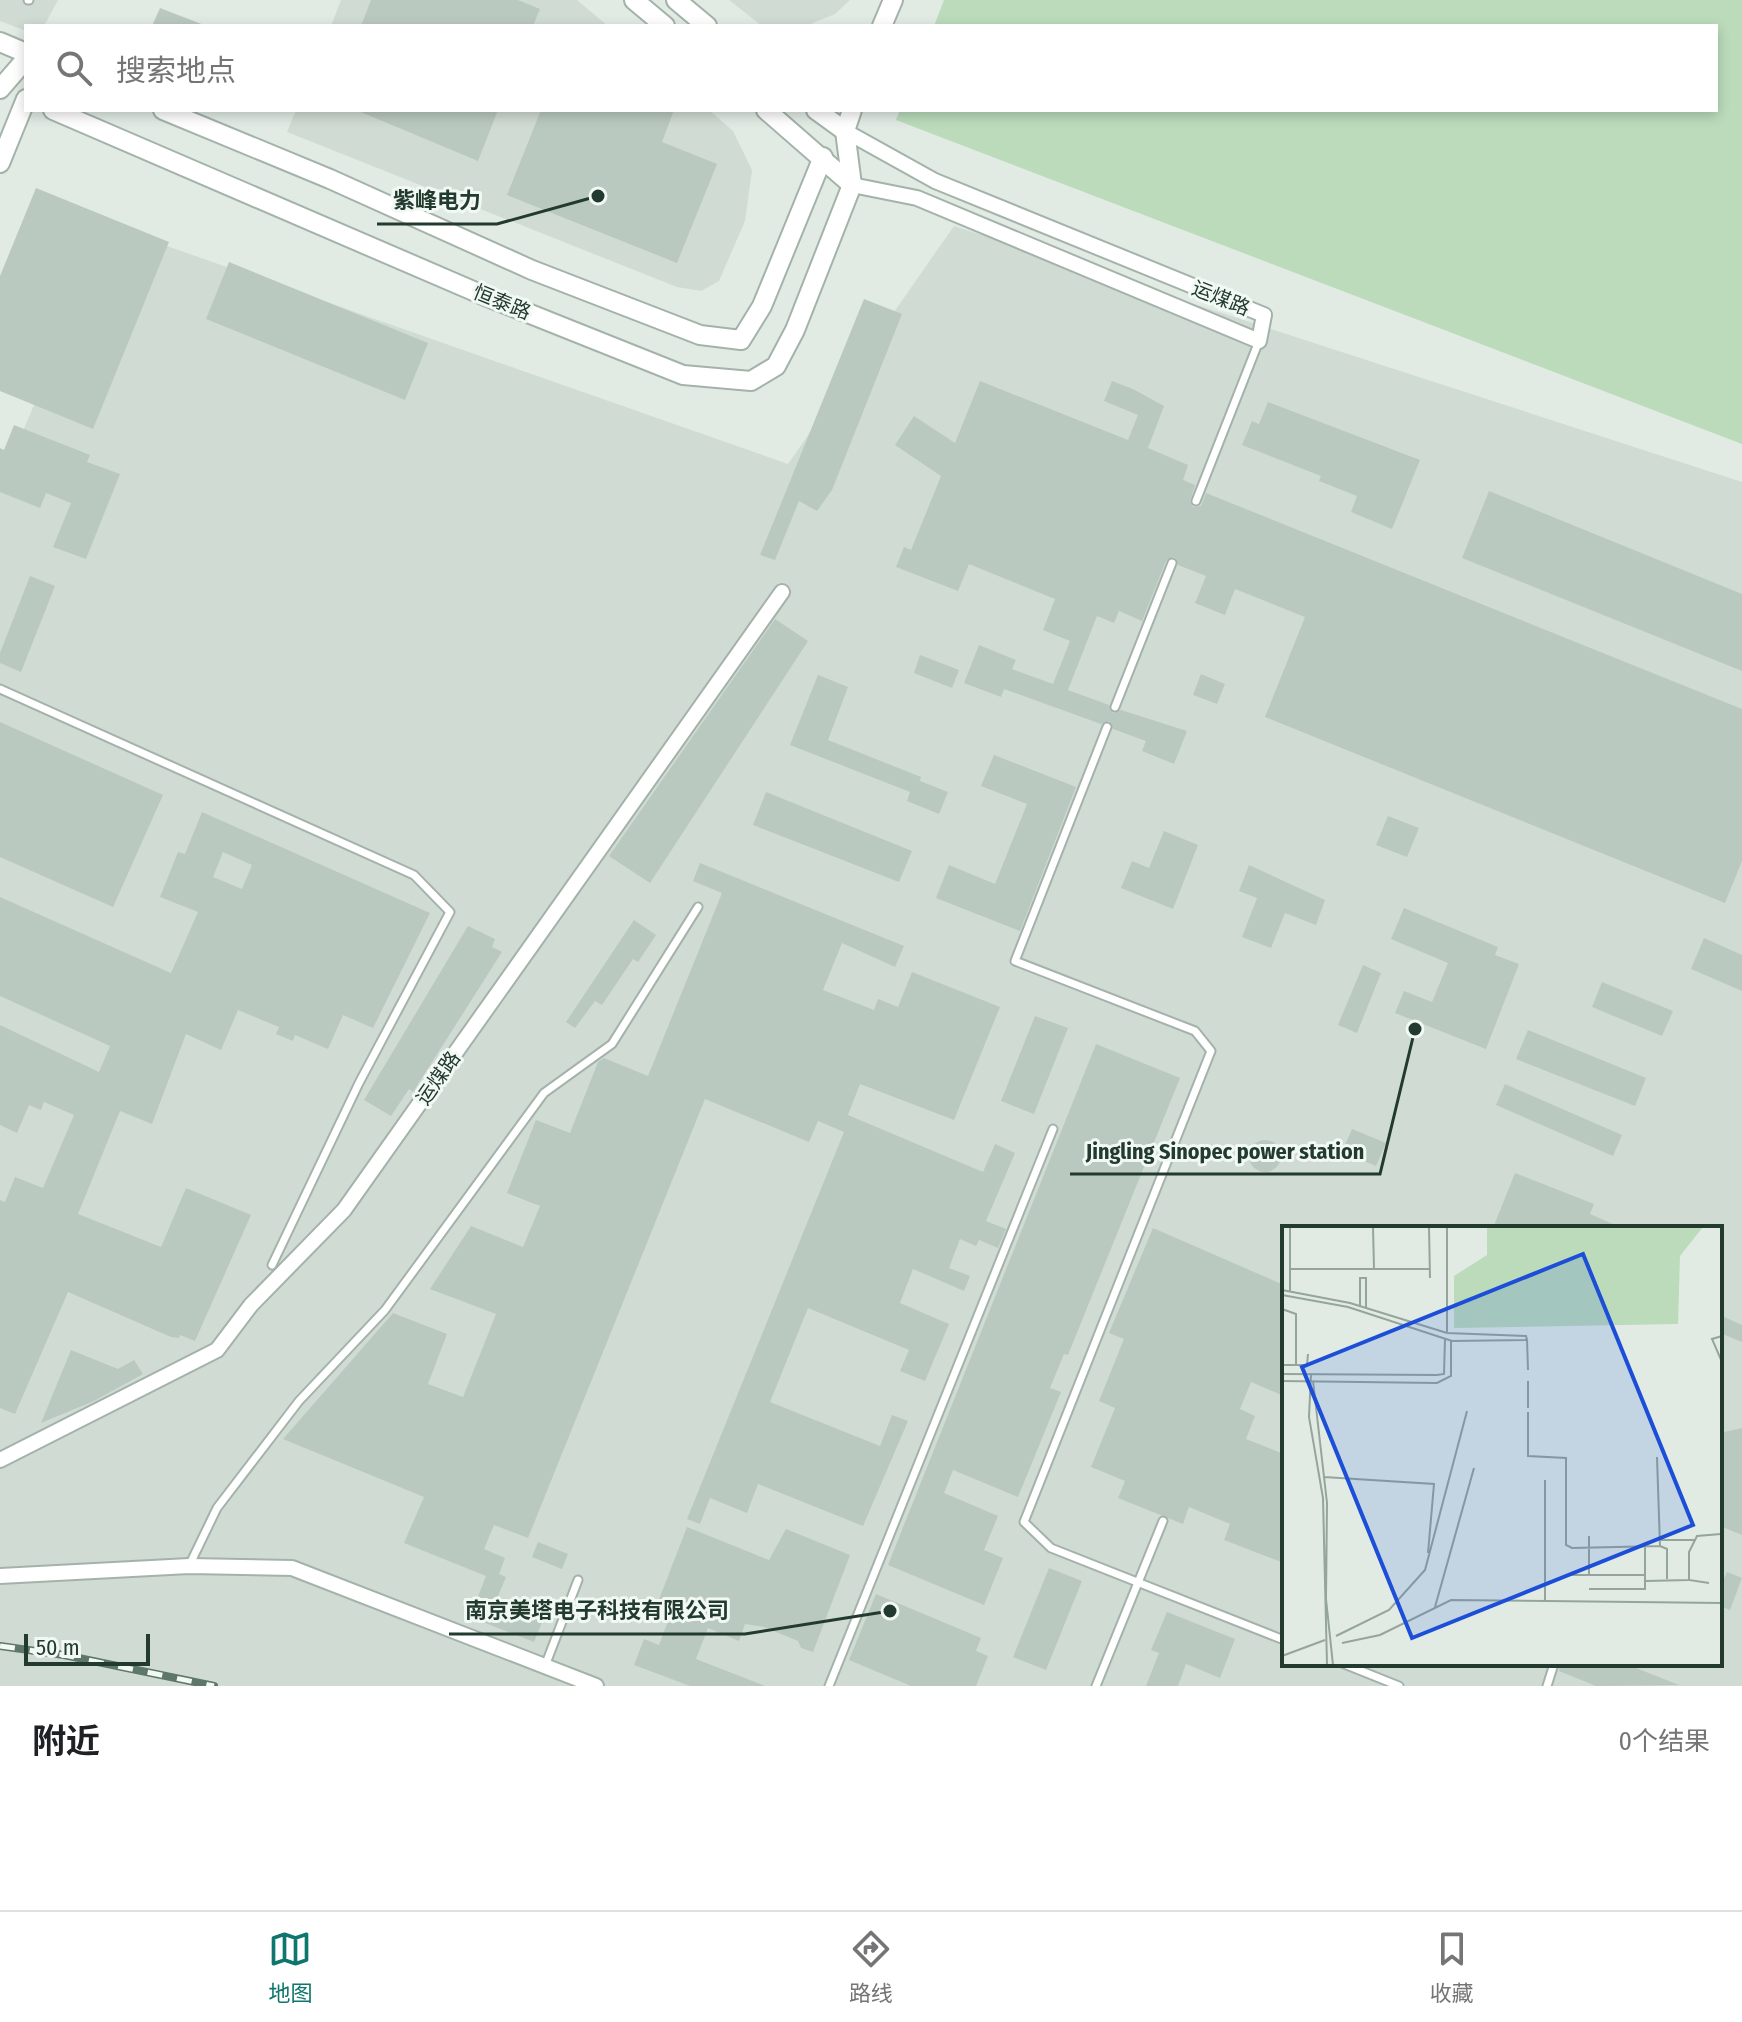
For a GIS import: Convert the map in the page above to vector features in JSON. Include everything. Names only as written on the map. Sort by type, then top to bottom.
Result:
[{"type":"street","points":[[634,0],[663,24]]},
{"type":"street","points":[[676,0],[705,24]]},
{"type":"street","points":[[883,24],[893,0]]},
{"type":"street","points":[[0,42],[24,52]]},
{"type":"street","points":[[24,61],[0,88],[24,98]]},
{"type":"street","points":[[0,163],[24,104]]},
{"type":"street","name":"恒泰路","points":[[58,112],[485,296],[683,375],[751,381],[776,366],[795,330],[852,185]]},
{"type":"street","name":"恒泰路","points":[[168,112],[330,179],[532,270],[700,335],[741,340],[762,306],[823,157]]},
{"type":"street","points":[[768,112],[852,185]]},
{"type":"street","points":[[819,112],[845,131]]},
{"type":"street","points":[[851,112],[845,131],[852,185]]},
{"type":"street","name":"运煤路","points":[[845,131],[935,181],[1264,315],[1259,341],[917,198],[852,185]]},
{"type":"street","name":"运煤路","points":[[0,1460],[217,1350],[251,1305],[344,1210],[782,592]]},
{"type":"street","points":[[0,1576],[189,1566],[292,1568],[596,1686]]},
{"type":"lane","points":[[1196,501],[1259,341]]},
{"type":"lane","points":[[1115,707],[1172,563]]},
{"type":"lane","points":[[0,689],[414,875],[450,912],[359,1083],[272,1265]]},
{"type":"lane","points":[[1107,727],[1015,961],[1195,1031],[1211,1051],[1024,1522],[1051,1548],[1282,1639]]},
{"type":"lane","points":[[189,1566],[217,1508],[299,1401],[385,1310],[544,1093],[612,1044],[698,907]]},
{"type":"lane","points":[[829,1686],[1053,1129]]},
{"type":"lane","points":[[1096,1686],[1163,1521]]},
{"type":"lane","points":[[545,1666],[578,1580]]},
{"type":"lane","points":[[1349,1666],[1399,1686]]},
{"type":"lane","points":[[1547,1686],[1553,1666]]},
{"type":"shaded area","points":[[0,0],[58,0],[45,24],[24,24],[24,30],[0,21]]},
{"type":"shaded area","points":[[341,0],[577,0],[606,24],[332,24]]},
{"type":"shaded area","points":[[729,0],[850,0],[835,14],[810,24],[759,24]]},
{"type":"shaded area","points":[[295,112],[711,112],[733,131],[752,170],[745,221],[719,281],[701,291],[677,287],[287,132]]},
{"type":"shaded area","points":[[110,226],[788,464],[954,226],[1742,482],[1742,1686],[0,1686],[0,485]]},
{"type":"green space","points":[[944,0],[1742,0],[1742,444],[896,120],[899,112],[1718,112],[1718,24],[935,24]]},
{"type":"building","points":[[371,0],[518,0],[540,9],[534,24],[362,24]]},
{"type":"building","points":[[160,8],[201,24],[153,24]]},
{"type":"building","points":[[361,112],[497,112],[478,161]]},
{"type":"building","points":[[540,112],[673,112],[662,142],[717,164],[677,263],[507,195]]},
{"type":"building","points":[[36,188],[169,242],[93,429],[0,391],[0,276]]},
{"type":"building","points":[[229,262],[428,343],[405,400],[206,319]]},
{"type":"building","points":[[864,299],[902,314],[832,490],[817,511],[799,501],[775,560],[760,555]]},
{"type":"building","points":[[980,381],[1128,440],[1138,415],[1104,401],[1112,381],[1133,389],[1164,406],[1148,448],[1188,465],[1183,480],[1195,485],[1190,501],[1193,507],[1201,506],[1206,493],[1742,709],[1742,861],[1725,903],[1265,717],[1305,617],[1235,589],[1225,615],[1195,603],[1206,576],[1178,565],[1174,557],[1166,561],[1142,621],[1119,611],[1114,623],[1097,616],[1068,690],[1109,705],[1113,713],[1121,710],[1187,731],[1174,764],[1142,751],[1146,741],[1113,729],[1109,721],[1101,724],[1004,689],[1001,697],[964,683],[979,645],[1016,660],[1012,669],[1053,684],[1070,641],[1043,630],[1055,599],[969,564],[958,591],[896,567],[904,547],[911,550],[941,476],[895,445],[914,416],[955,443]]},
{"type":"building","points":[[1268,402],[1420,460],[1392,529],[1351,512],[1357,496],[1319,481],[1321,476],[1242,445],[1252,421],[1259,424]]},
{"type":"building","points":[[14,425],[90,455],[87,462],[120,474],[86,559],[53,547],[71,503],[46,493],[40,508],[0,492],[0,448],[4,450]]},
{"type":"building","points":[[1489,491],[1742,594],[1742,671],[1462,558]]},
{"type":"building","points":[[30,576],[55,586],[21,672],[0,663],[0,653]]},
{"type":"building","points":[[775,619],[808,641],[650,883],[609,856]]},
{"type":"building","points":[[920,655],[959,670],[952,688],[914,673]]},
{"type":"building","points":[[1201,674],[1225,684],[1217,704],[1193,695]]},
{"type":"building","points":[[818,675],[848,687],[828,740],[921,777],[920,781],[948,792],[939,814],[907,801],[910,792],[790,745]]},
{"type":"building","points":[[0,722],[163,795],[113,907],[0,857]]},
{"type":"building","points":[[994,755],[1076,787],[1020,931],[936,898],[949,865],[995,884],[1027,804],[981,786]]},
{"type":"building","points":[[766,792],[912,851],[899,882],[753,825]]},
{"type":"building","points":[[202,812],[430,913],[373,1028],[343,1015],[328,1049],[295,1035],[293,1041],[276,1034],[279,1027],[238,1010],[221,1050],[186,1034],[152,1124],[120,1111],[78,1214],[161,1247],[186,1188],[251,1215],[195,1341],[180,1335],[179,1338],[171,1337],[68,1292],[15,1414],[0,1408],[0,1200],[5,1202],[15,1177],[43,1188],[74,1115],[44,1102],[41,1110],[29,1105],[17,1133],[0,1125],[0,1025],[99,1072],[110,1046],[0,996],[0,897],[171,973],[198,912],[160,897],[178,852],[185,854]],"holes":[[[223,852],[252,865],[242,889],[213,877]]]},
{"type":"building","points":[[1388,816],[1419,828],[1407,857],[1376,845]]},
{"type":"building","points":[[1164,831],[1198,845],[1173,909],[1121,888],[1132,861],[1149,868]]},
{"type":"building","points":[[700,863],[904,946],[895,967],[842,943],[823,990],[874,1010],[878,999],[898,1007],[912,972],[1000,1007],[954,1120],[860,1084],[848,1115],[983,1172],[995,1144],[1015,1153],[986,1221],[1006,1229],[998,1248],[979,1240],[976,1246],[960,1239],[949,1268],[970,1276],[964,1291],[913,1269],[900,1303],[949,1324],[925,1381],[900,1371],[909,1350],[808,1308],[770,1402],[880,1446],[892,1415],[908,1421],[863,1526],[758,1484],[747,1513],[710,1498],[700,1524],[687,1519],[844,1132],[818,1121],[809,1142],[705,1099],[528,1538],[494,1525],[484,1549],[505,1558],[499,1574],[506,1577],[496,1601],[543,1620],[534,1642],[470,1617],[486,1576],[404,1543],[424,1497],[283,1439],[393,1313],[447,1334],[428,1384],[463,1397],[496,1314],[430,1289],[471,1226],[523,1247],[540,1206],[507,1193],[536,1120],[570,1133],[598,1062],[604,1058],[648,1076],[722,893],[693,881]]},
{"type":"building","points":[[1249,865],[1325,900],[1316,925],[1285,913],[1271,948],[1242,937],[1257,898],[1239,891]]},
{"type":"building","points":[[1404,908],[1498,947],[1495,955],[1519,964],[1486,1049],[1395,1013],[1404,991],[1432,1002],[1448,963],[1391,939]]},
{"type":"building","points":[[634,920],[656,935],[638,962],[633,959],[602,1005],[595,1001],[575,1028],[566,1022]]},
{"type":"building","points":[[468,926],[495,939],[492,947],[502,952],[413,1092],[409,1089],[391,1116],[364,1100]]},
{"type":"building","points":[[1704,938],[1742,955],[1742,991],[1691,969]]},
{"type":"building","points":[[1363,965],[1381,973],[1357,1033],[1338,1025]]},
{"type":"building","points":[[1602,982],[1673,1011],[1662,1036],[1592,1007]]},
{"type":"building","points":[[1035,1016],[1068,1028],[1034,1114],[1001,1101]]},
{"type":"building","points":[[1528,1030],[1646,1078],[1635,1106],[1516,1059]]},
{"type":"building","points":[[1096,1044],[1180,1078],[1068,1355],[1064,1354],[1050,1388],[1061,1392],[1018,1497],[953,1470],[944,1493],[998,1516],[984,1550],[1003,1558],[984,1605],[888,1565]]},
{"type":"building","points":[[1505,1084],[1622,1135],[1613,1156],[1496,1105]]},
{"type":"building","points":[[1352,1129],[1386,1143],[1376,1166],[1342,1152]]},
{"type":"building","points":[[1265,1140],[1277,1144],[1281,1156],[1277,1168],[1265,1172],[1253,1168],[1249,1156],[1253,1144]]},
{"type":"building","points":[[1515,1173],[1594,1204],[1590,1214],[1617,1226],[1494,1226]]},
{"type":"building","points":[[1153,1228],[1282,1284],[1282,1395],[1251,1382],[1240,1409],[1255,1416],[1246,1439],[1282,1453],[1282,1562],[1224,1540],[1230,1524],[1189,1507],[1183,1524],[1118,1498],[1125,1481],[1091,1467],[1115,1408],[1099,1401],[1124,1339],[1109,1333]]},
{"type":"building","points":[[1722,1316],[1742,1325],[1742,1342],[1722,1334]]},
{"type":"building","points":[[71,1350],[118,1369],[134,1360],[143,1374],[94,1401],[41,1423]]},
{"type":"building","points":[[1742,1428],[1742,1535],[1722,1527],[1722,1433]]},
{"type":"building","points":[[687,1527],[769,1560],[786,1529],[850,1555],[813,1652],[801,1648],[798,1641],[764,1627],[745,1624],[739,1641],[708,1628],[696,1659],[765,1686],[690,1686],[634,1665],[644,1639],[659,1645],[671,1613],[656,1607]]},
{"type":"building","points":[[538,1542],[568,1554],[562,1569],[532,1557]]},
{"type":"building","points":[[1049,1568],[1082,1581],[1046,1670],[1013,1657]]},
{"type":"building","points":[[1727,1572],[1742,1578],[1730,1610],[1722,1607],[1722,1583]]},
{"type":"building","points":[[876,1594],[981,1638],[976,1651],[988,1656],[976,1686],[911,1686],[849,1660]]},
{"type":"building","points":[[1167,1612],[1235,1639],[1220,1678],[1186,1664],[1178,1686],[1146,1686],[1159,1653],[1151,1650]]},
{"type":"building","points":[[1560,1666],[1631,1666],[1679,1685],[1596,1686],[1559,1671]]},
{"type":"railway","points":[[0,1646],[64,1655],[214,1686]]},
{"type":"place","name":"紫峰电力","points":[[598,196]]},
{"type":"place","name":"Jingling Sinopec power station","points":[[1415,1029]]},
{"type":"place","name":"南京美塔电子科技有限公司","points":[[890,1611]]}]
